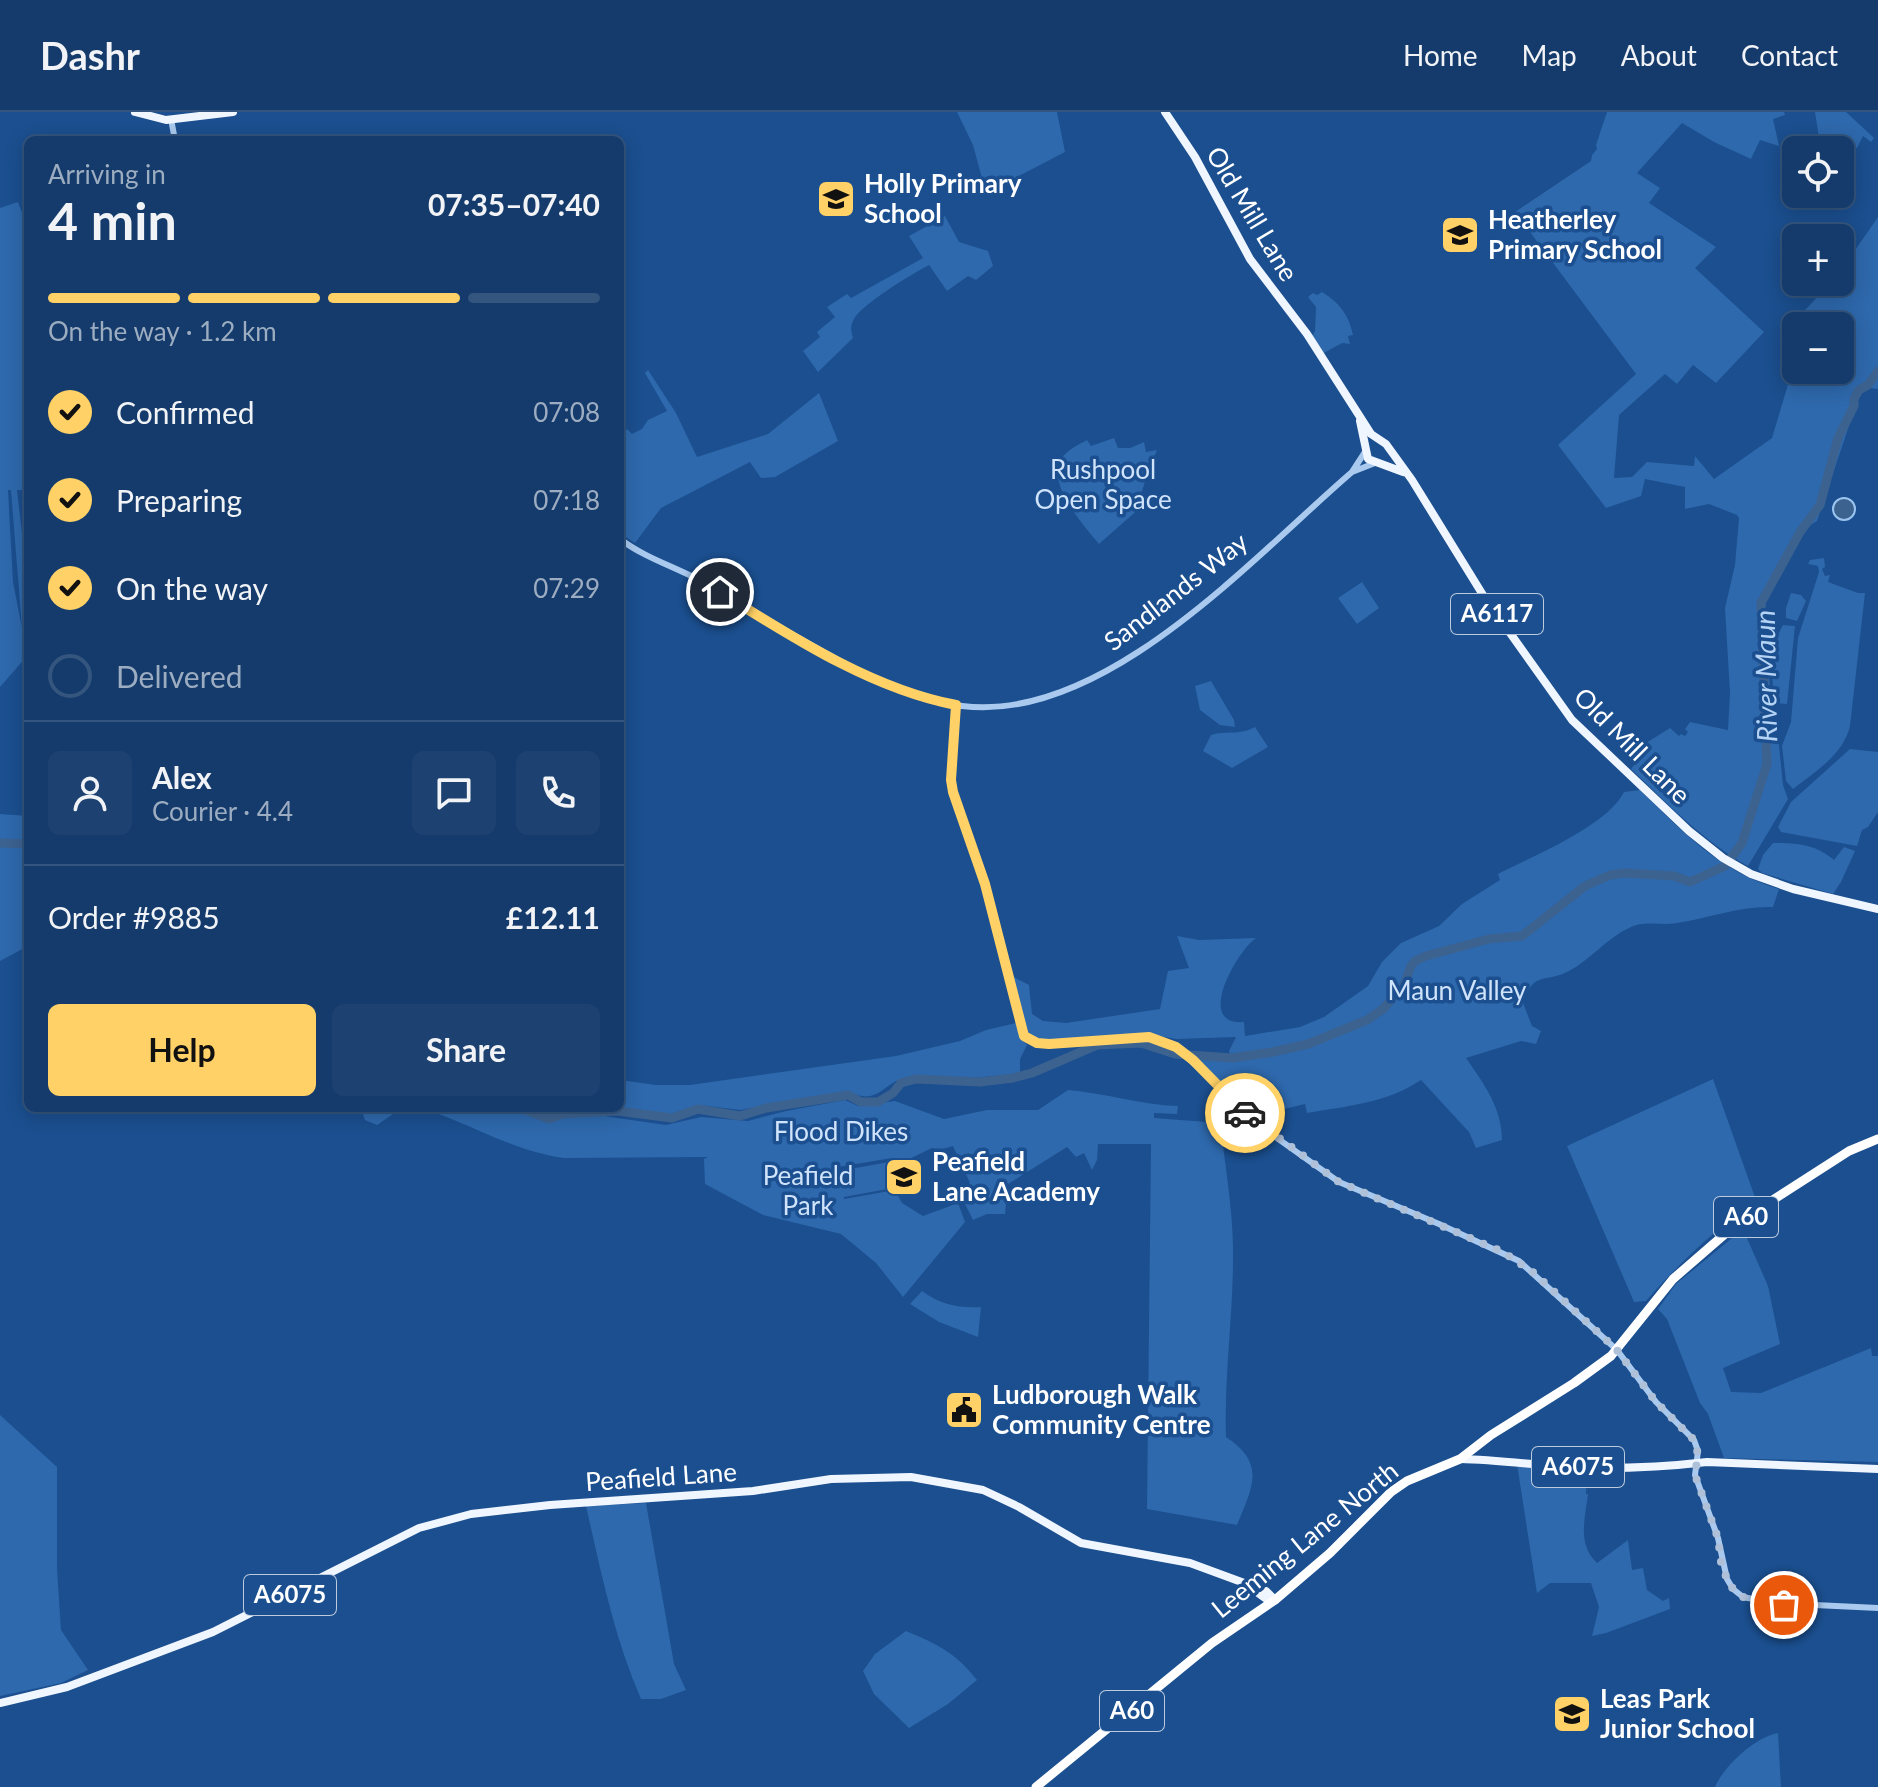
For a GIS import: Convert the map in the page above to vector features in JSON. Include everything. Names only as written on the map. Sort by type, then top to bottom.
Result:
[{"type":"highway","name":"A60","points":[[1460,1459],[1502,1428],[1574,1383],[1617,1350],[1673,1279],[1740,1221],[1849,1151],[1878,1139]]},
{"type":"highway","name":"Leeming Lane North","points":[[1036,1787],[1212,1643],[1275,1600],[1330,1553],[1391,1492],[1407,1481],[1460,1459]]},
{"type":"main road","points":[[135,112],[171,119],[233,112]]},
{"type":"main road","name":"Old Mill Lane","points":[[1165,112],[1195,157],[1250,259],[1307,334],[1371,434],[1386,444],[1407,474],[1483,595],[1572,720],[1689,831],[1734,866],[1793,889],[1878,909]]},
{"type":"main road","name":"Old Mill Lane","points":[[1359,416],[1368,459],[1407,474]]},
{"type":"main road","points":[[1366,449],[1373,440],[1379,440]]},
{"type":"main road","points":[[1377,463],[1387,457],[1389,450]]},
{"type":"main road","name":"A6075","points":[[1460,1459],[1602,1468],[1737,1463],[1878,1469]]},
{"type":"main road","name":"Peafield Lane","points":[[0,1703],[67,1687],[248,1617],[419,1528],[445,1520],[550,1505],[753,1491],[840,1478],[911,1477],[983,1490],[1081,1543],[1190,1563],[1266,1591],[1275,1600]]},
{"type":"street","points":[[171,119],[174,136]]},
{"type":"street","points":[[1352,472],[1366,449]]},
{"type":"street","points":[[1352,472],[1377,463]]},
{"type":"street","name":"Sandlands Way","points":[[624,541],[657,562],[700,580],[881,683],[956,705],[987,707],[1022,703],[1078,687],[1103,674],[1179,623],[1352,472]]},
{"type":"street","points":[[956,705],[951,780],[953,792],[985,884],[1024,1036],[1037,1043],[1049,1044],[1149,1037],[1176,1047],[1243,1111],[1339,1182],[1519,1261],[1617,1350],[1656,1402],[1694,1440],[1698,1454],[1695,1475],[1718,1538],[1722,1566],[1733,1589],[1743,1597],[1773,1603],[1878,1608]]},
{"type":"green space","points":[[957,112],[1057,112],[1065,152],[986,193],[973,145]]},
{"type":"green space","points":[[1607,112],[1784,112],[1785,115],[1773,119],[1779,146],[1760,140],[1751,159],[1682,123],[1637,173],[1660,188],[1649,203],[1716,247],[1695,268],[1764,332],[1716,383],[1693,365],[1677,384],[1665,374],[1619,415],[1614,478],[1632,477],[1647,462],[1694,466],[1695,456],[1714,479],[1772,438],[1788,384],[1854,384],[1854,312],[1803,312],[1818,296],[1854,296],[1854,252],[1878,217],[1878,389],[1862,387],[1817,521],[1804,529],[1767,598],[1765,608],[1773,736],[1778,736],[1783,785],[1788,799],[1748,866],[1701,834],[1631,769],[1638,760],[1635,750],[1670,728],[1679,736],[1685,736],[1690,722],[1728,730],[1730,693],[1725,608],[1735,565],[1739,518],[1709,504],[1685,509],[1685,487],[1645,479],[1641,496],[1606,508],[1558,445],[1636,374],[1515,212],[1591,161]]},
{"type":"green space","points":[[1815,112],[1846,112],[1874,138],[1871,142],[1863,136],[1857,148],[1854,147],[1854,136],[1819,136]]},
{"type":"green space","points":[[18,202],[24,218],[24,490],[17,490],[24,550],[24,659],[0,687],[0,208]],"holes":[[[8,490],[11,490],[22,628],[13,582]]]},
{"type":"green space","points":[[945,216],[959,242],[988,251],[993,266],[976,280],[968,276],[947,291],[929,265],[911,275],[859,313],[852,324],[853,338],[818,372],[803,351],[820,337],[817,332],[835,317],[827,307],[847,294],[851,298],[923,258],[909,236]]},
{"type":"green space","points":[[1322,292],[1342,310],[1353,335],[1348,336],[1350,344],[1342,343],[1324,353],[1311,338],[1315,331],[1316,307],[1308,297]]},
{"type":"green space","points":[[648,370],[676,413],[697,457],[768,434],[819,393],[838,441],[775,477],[761,478],[750,462],[661,508],[635,543],[624,536],[624,432],[627,429],[632,434],[642,429],[648,420],[667,411],[645,373]]},
{"type":"green space","name":"Rushpool Open Space","points":[[1114,438],[1118,448],[1130,448],[1144,442],[1146,452],[1157,450],[1146,468],[1141,507],[1099,544],[1062,492],[1058,469],[1061,459],[1069,450],[1087,440],[1091,446]]},
{"type":"green space","points":[[1824,558],[1825,567],[1822,569],[1825,576],[1830,575],[1828,582],[1865,593],[1850,726],[1835,754],[1793,789],[1786,781],[1782,746],[1791,722],[1798,638],[1819,572],[1818,566],[1808,564],[1810,560]]},
{"type":"green space","points":[[1362,582],[1379,608],[1357,624],[1338,598]]},
{"type":"green space","points":[[1791,593],[1801,595],[1806,601],[1797,621],[1786,618]]},
{"type":"green space","points":[[1783,625],[1795,626],[1787,704],[1774,703],[1773,654]]},
{"type":"green space","points":[[1211,681],[1235,727],[1220,725],[1200,710],[1195,686]]},
{"type":"green space","points":[[1255,727],[1268,747],[1232,768],[1203,751],[1211,735]]},
{"type":"green space","points":[[1850,749],[1878,752],[1878,812],[1868,827],[1862,830],[1857,846],[1781,832],[1778,827],[1791,802]]},
{"type":"green space","name":"Maun Valley","points":[[1640,790],[1687,835],[1720,861],[1758,882],[1779,889],[1773,907],[1736,910],[1677,923],[1635,926],[1613,937],[1569,971],[1531,986],[1523,1003],[1532,1026],[1541,1031],[1536,1044],[1521,1041],[1466,1058],[1495,1107],[1502,1140],[1476,1148],[1469,1132],[1421,1080],[1394,1094],[1366,1102],[1307,1113],[1305,1104],[1255,1116],[1237,1105],[1192,1058],[1232,1060],[1229,1051],[1236,1037],[1176,1039],[1149,1034],[1044,1042],[1027,1036],[1023,1029],[1010,975],[1029,985],[1032,1014],[1043,1021],[1066,1023],[1160,1009],[1168,971],[1189,968],[1177,936],[1199,940],[1256,938],[1239,957],[1224,986],[1222,1012],[1229,1020],[1244,1022],[1245,1036],[1300,1027],[1324,1017],[1368,986],[1382,962],[1401,943],[1439,926],[1462,904],[1500,880],[1498,874],[1586,828],[1615,805],[1624,792]]},
{"type":"green space","points":[[0,814],[24,816],[24,841],[0,840]]},
{"type":"green space","points":[[1773,843],[1805,846],[1834,860],[1844,847],[1855,851],[1833,894],[1762,873],[1758,869],[1763,855]]},
{"type":"green space","points":[[0,846],[24,847],[24,948],[0,961]]},
{"type":"green space","points":[[1016,1023],[1020,1037],[1027,1045],[1020,1059],[1020,1073],[943,1079],[905,1078],[873,1095],[848,1091],[740,1110],[700,1105],[671,1117],[624,1110],[624,1081],[690,1085],[896,1056],[960,1041],[986,1030]]},
{"type":"green space","points":[[1713,1079],[1757,1203],[1712,1235],[1646,1301],[1634,1302],[1567,1146]]},
{"type":"green space","points":[[1068,1090],[1178,1106],[1177,1114],[1154,1113],[1154,1118],[1220,1123],[1233,1246],[1226,1437],[1247,1457],[1252,1477],[1237,1525],[1147,1509],[1151,1144],[1098,1144],[1097,1160],[1092,1170],[1084,1153],[1076,1157],[1067,1147],[1008,1184],[1005,1214],[987,1214],[973,1220],[963,1200],[970,1197],[964,1187],[970,1183],[953,1146],[939,1150],[932,1148],[901,1163],[892,1158],[838,1167],[839,1171],[889,1162],[893,1188],[844,1199],[895,1190],[902,1203],[923,1216],[958,1203],[965,1222],[903,1297],[876,1263],[841,1234],[763,1215],[705,1184],[704,1159],[708,1157],[564,1158],[510,1143],[434,1112],[523,1112],[548,1123],[563,1118],[597,1115],[666,1125],[701,1117],[748,1121],[845,1100],[858,1106],[895,1101],[944,1119],[987,1110],[1038,1110]]},
{"type":"green space","points":[[362,1112],[396,1112],[377,1125],[365,1120]]},
{"type":"green space","points":[[1743,1229],[1768,1286],[1780,1344],[1723,1368],[1731,1392],[1761,1393],[1871,1348],[1872,1356],[1878,1356],[1878,1462],[1724,1458],[1667,1319],[1658,1309],[1676,1284]]},
{"type":"green space","points":[[922,1291],[950,1305],[981,1307],[978,1337],[939,1322],[910,1304]]},
{"type":"green space","points":[[0,1415],[57,1467],[57,1569],[61,1630],[88,1670],[61,1683],[0,1696]]},
{"type":"green space","points":[[1517,1464],[1587,1472],[1584,1531],[1591,1556],[1597,1563],[1628,1540],[1632,1570],[1643,1568],[1647,1590],[1663,1601],[1669,1598],[1670,1609],[1592,1636],[1599,1607],[1591,1583],[1550,1583],[1537,1593]]},
{"type":"green space","points":[[646,1503],[674,1664],[686,1690],[661,1699],[641,1699],[632,1676],[609,1604],[586,1506]]},
{"type":"green space","points":[[906,1631],[945,1650],[977,1680],[948,1704],[909,1728],[874,1694],[863,1671],[875,1654]]},
{"type":"green space","points":[[1778,1733],[1781,1787],[1715,1787],[1725,1770],[1741,1754],[1760,1740]]},
{"type":"shaded area","points":[[1840,498],[1848,498],[1855,509],[1848,520],[1840,520],[1833,513],[1833,505]]},
{"type":"waterway","name":"River Maun","points":[[624,1112],[672,1118],[698,1109],[740,1116],[766,1108],[848,1095],[861,1102],[878,1102],[893,1093],[901,1083],[916,1079],[980,1082],[1013,1078],[1097,1045],[1141,1043],[1175,1054],[1232,1058],[1273,1052],[1308,1044],[1367,1020],[1383,1009],[1404,985],[1415,961],[1489,939],[1522,936],[1585,886],[1610,875],[1674,876],[1690,882],[1725,866],[1742,843],[1767,764],[1761,603],[1800,532],[1820,505],[1838,438],[1854,406],[1854,399],[1878,371]]},
{"type":"waterway","name":"River Maun","points":[[0,843],[24,844]]},
{"type":"waterway","name":"River Maun","points":[[531,1112],[549,1119],[562,1114],[599,1112]]},
{"type":"way so far","points":[[1245,1113],[1339,1182],[1503,1252],[1534,1273],[1617,1350],[1656,1402],[1694,1440],[1698,1454],[1695,1475],[1718,1538],[1721,1562],[1729,1585],[1743,1597],[1784,1605]]},
{"type":"place","name":"Holly Primary School","points":[[836,199]]},
{"type":"place","name":"Heatherley Primary School","points":[[1460,235]]},
{"type":"place","name":"Peafield Lane Academy","points":[[904,1177]]},
{"type":"place","name":"Ludborough Walk Community Centre","points":[[964,1410]]},
{"type":"place","name":"Leas Park Junior School","points":[[1572,1714]]},
{"type":"route","points":[[720,592],[860,673],[917,696],[956,705],[951,780],[953,792],[985,884],[1024,1036],[1037,1043],[1049,1044],[1149,1037],[1176,1047],[1193,1060],[1245,1113]]},
{"type":"park label","name":"Flood Dikes","points":[[841,1132]]},
{"type":"park label","name":"Peafield Park","points":[[808,1191]]}]
